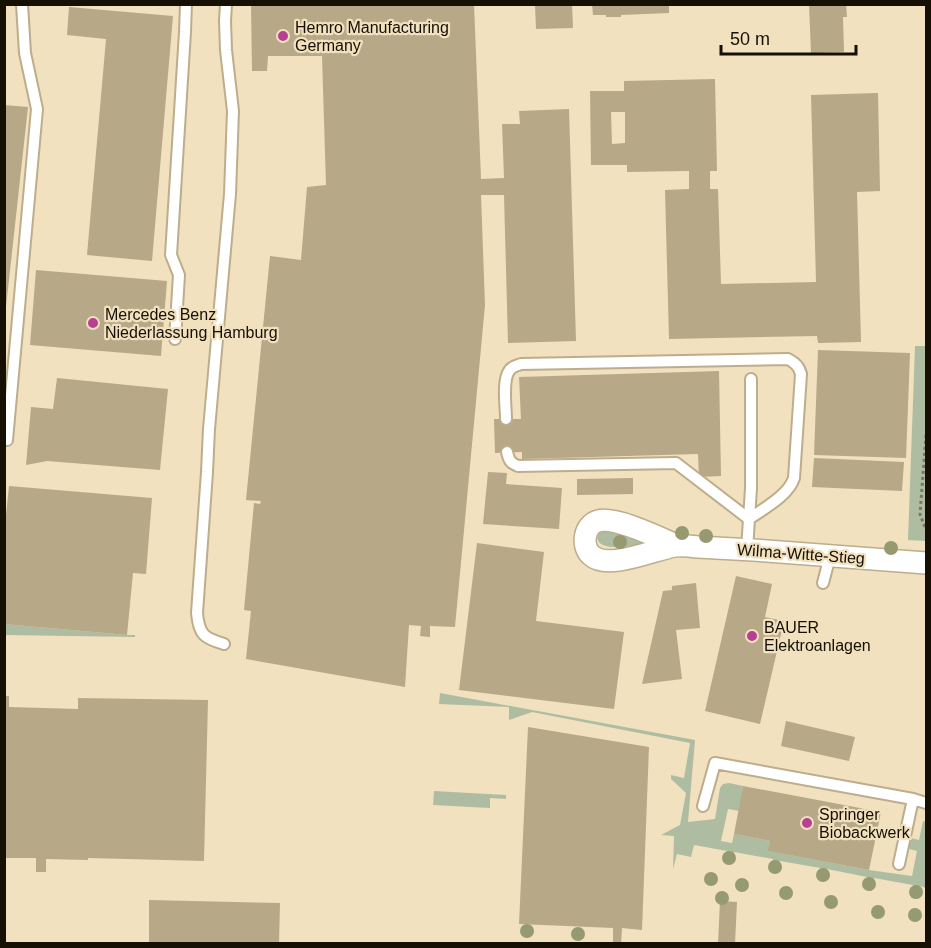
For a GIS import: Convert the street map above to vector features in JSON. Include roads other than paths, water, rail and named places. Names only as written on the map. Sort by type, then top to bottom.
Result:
[{"type":"street","name":"Wilma-Witte-Stieg","points":[[676,545],[927,563]]},
{"type":"lane","points":[[4,440],[7,440],[37,110],[25,53],[22,4]]},
{"type":"lane","points":[[175,339],[179,275],[171,255],[186,4]]},
{"type":"lane","points":[[224,644],[201,633],[197,613],[208,429],[230,194],[233,111],[226,50],[226,4]]},
{"type":"lane","points":[[506,419],[507,374],[512,368],[521,364],[788,359],[795,363],[801,374],[794,478],[786,491],[749,519]]},
{"type":"lane","points":[[747,550],[751,488],[751,379]]},
{"type":"lane","points":[[507,452],[512,464],[518,466],[676,463],[749,519]]},
{"type":"lane","points":[[823,583],[830,556]]},
{"type":"lane","points":[[703,806],[715,763],[927,803]]},
{"type":"lane","points":[[899,864],[913,799]]},
{"type":"place","name":"Hemro Manufacturing Germany","points":[[283,36]]},
{"type":"place","name":"Mercedes Benz Niederlassung Hamburg","points":[[93,323]]},
{"type":"place","name":"BAUER Elektroanlagen","points":[[752,636]]},
{"type":"place","name":"Springer Biobackwerk","points":[[807,823]]}]
